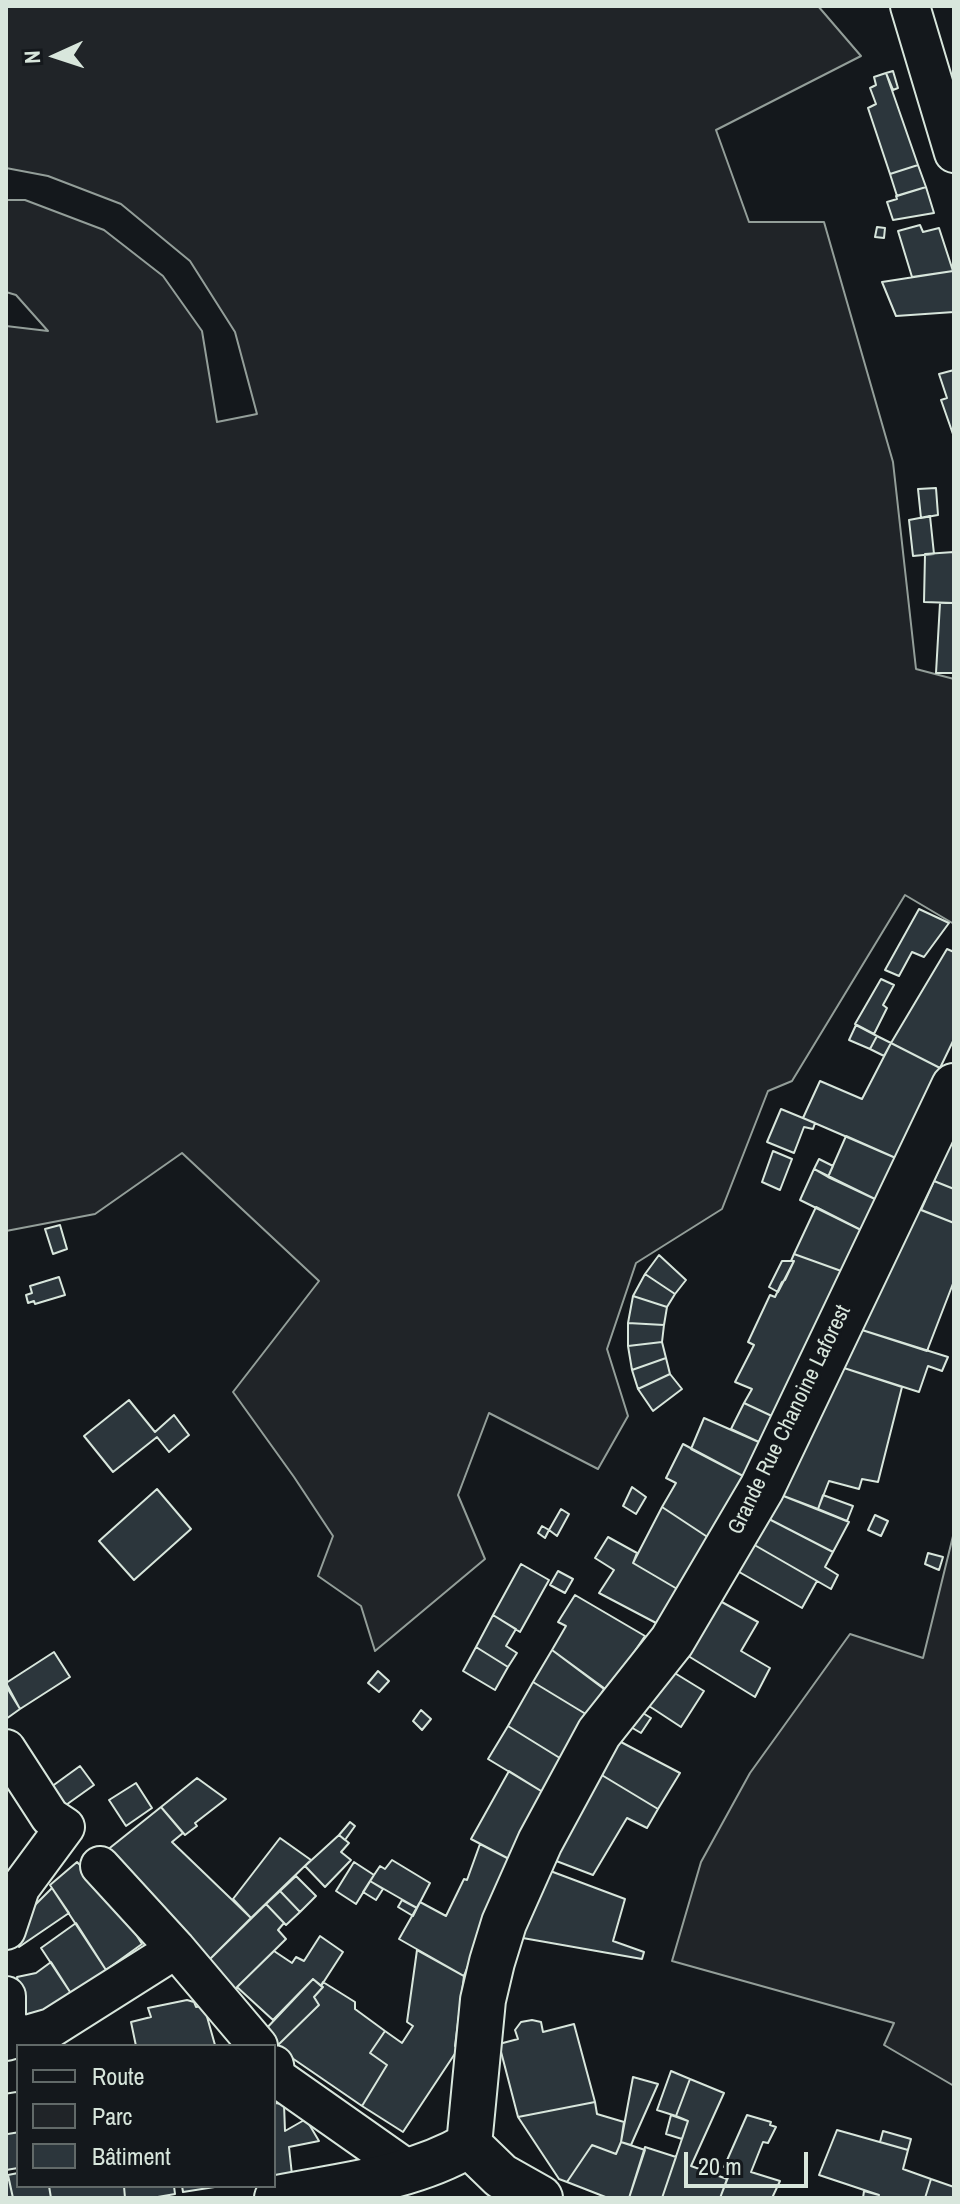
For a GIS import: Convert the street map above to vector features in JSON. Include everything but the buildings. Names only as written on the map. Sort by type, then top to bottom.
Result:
[{"type":"main road","name":"Grande Rue Chanoine Laforest","points":[[469,2145],[483,2000],[504,1923],[540,1842],[599,1733],[672,1641],[762,1488],[954,1086]]},
{"type":"main road","points":[[277,2198],[411,2172],[443,2160],[469,2145],[501,2176],[540,2198]]},
{"type":"street","points":[[910,6],[954,153]]},
{"type":"street","points":[[6,1749],[50,1817],[65,1827],[20,1888],[6,1930]]},
{"type":"street","points":[[100,1866],[176,1949],[253,2044]]},
{"type":"street","points":[[6,1996],[10,2039],[51,2028],[176,1949]]},
{"type":"street","points":[[276,2070],[411,2172]]},
{"type":"green space","points":[[6,6],[818,6],[861,56],[716,130],[749,222],[824,222],[893,462],[916,669],[954,679],[954,924],[905,895],[792,1081],[768,1091],[722,1209],[636,1263],[607,1349],[628,1416],[598,1469],[489,1413],[458,1495],[485,1559],[375,1651],[361,1606],[318,1576],[333,1536],[233,1392],[319,1281],[182,1153],[95,1214],[6,1231],[6,326],[48,331],[16,295],[6,292],[6,200],[25,200],[104,230],[163,276],[202,331],[217,422],[257,414],[235,332],[190,261],[121,204],[48,176],[6,168]]},
{"type":"green space","points":[[954,1532],[954,2086],[884,2045],[894,2023],[672,1961],[701,1862],[750,1773],[850,1634],[923,1658]]}]
